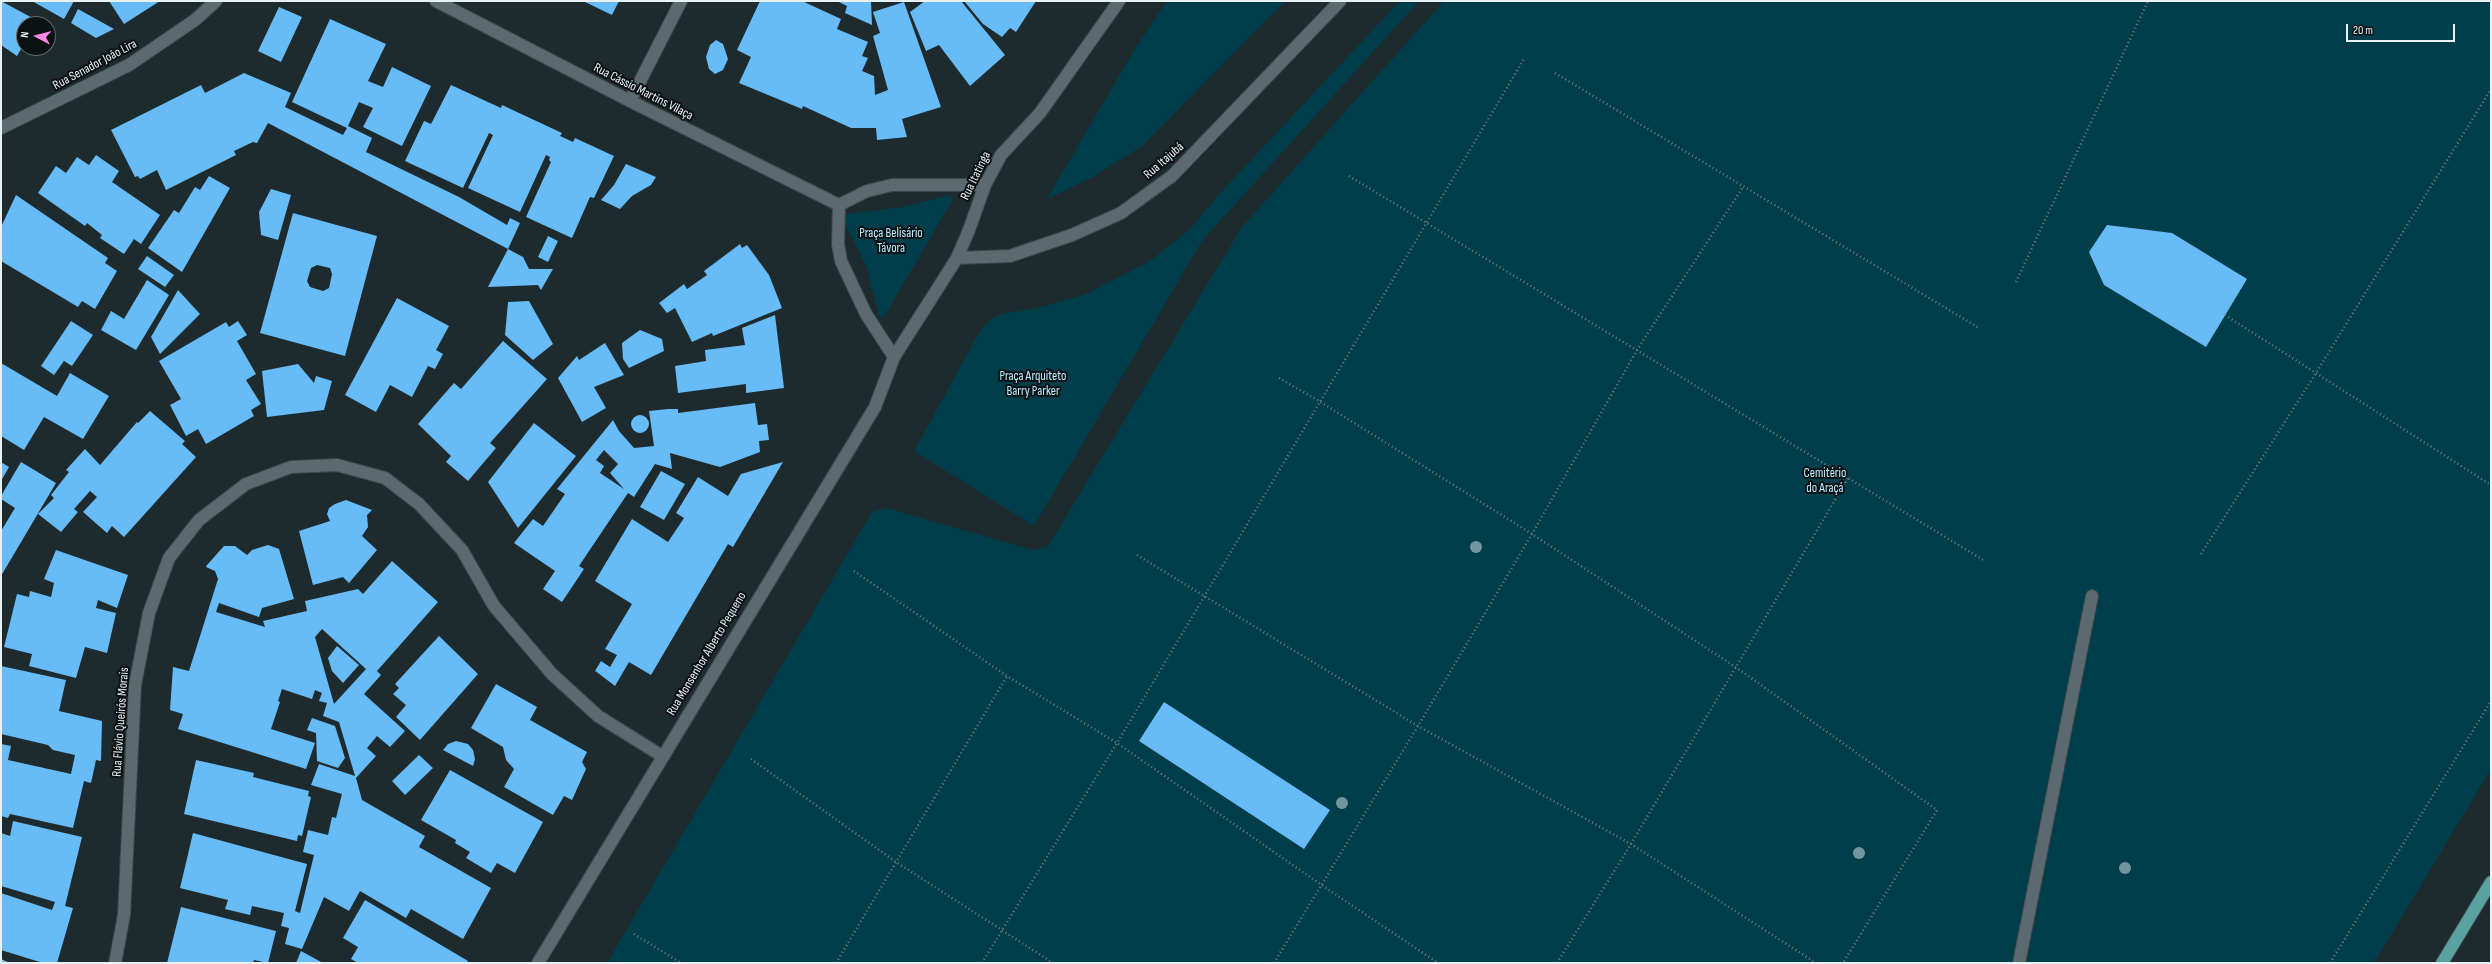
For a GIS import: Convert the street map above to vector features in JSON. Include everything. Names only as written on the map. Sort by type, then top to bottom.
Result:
[{"type":"main road","points":[[2442,963],[2491,882]]},
{"type":"street","name":"Rua Senador João Lira","points":[[1,128],[129,65],[195,20],[216,1]]},
{"type":"street","name":"Rua Cássio Martins Vilaça","points":[[436,1],[630,101],[839,205]]},
{"type":"street","points":[[630,101],[681,1]]},
{"type":"street","name":"Rua Itatinga","points":[[894,357],[957,258],[970,230],[985,185],[1001,155],[1040,113],[1120,1]]},
{"type":"street","name":"Rua Itajubá","points":[[957,258],[1010,256],[1072,235],[1121,213],[1172,176],[1340,1]]},
{"type":"street","points":[[894,357],[866,314],[852,288],[841,261],[838,244],[839,205],[867,191],[892,186],[985,185]]},
{"type":"street","name":"Rua Monsenhor Alberto Pequeno","points":[[538,963],[662,756],[875,407],[894,357]]},
{"type":"street","name":"Rua Flávio Queirós Morais","points":[[115,963],[124,915],[135,686],[149,613],[169,558],[199,520],[246,484],[291,467],[337,465],[385,478],[419,504],[462,550],[494,606],[552,674],[598,716],[662,756]]},
{"type":"street","points":[[2019,963],[2092,596]]},
{"type":"path","points":[[2016,282],[2148,1]]},
{"type":"path","points":[[982,963],[1116,743],[1425,222],[1524,60]]},
{"type":"path","points":[[1555,73],[1978,328]]},
{"type":"path","points":[[2202,554],[2316,373],[2491,89]]},
{"type":"path","points":[[1349,176],[1985,561]]},
{"type":"path","points":[[1274,963],[1323,886],[1532,534],[1637,350],[1743,187]]},
{"type":"path","points":[[2225,315],[2491,484]]},
{"type":"path","points":[[1279,378],[1319,401],[1532,534],[1737,668],[1937,810],[1843,963]]},
{"type":"path","points":[[1557,963],[1737,668],[1848,478]]},
{"type":"path","points":[[1137,555],[1418,726],[1631,844],[1816,963]]},
{"type":"path","points":[[854,571],[1007,676],[1116,743],[1323,886],[1438,963]]},
{"type":"path","points":[[836,963],[1007,676]]},
{"type":"path","points":[[2330,963],[2491,701]]},
{"type":"path","points":[[751,759],[896,862],[1053,963]]},
{"type":"path","points":[[634,934],[681,963]]},
{"type":"green space","points":[[1167,1],[1285,1],[1142,146],[1093,177],[1047,199],[1133,52]]},
{"type":"green space","name":"Praça Arquiteto Barry Parker","points":[[1400,1],[1419,1],[1202,241],[1034,526],[914,451],[980,331],[990,320],[1001,314],[1038,308],[1086,294],[1150,261],[1190,229],[1223,190]]},
{"type":"green space","name":"Cemitério do Araçá","points":[[1444,1],[2491,1],[2491,769],[2374,963],[607,963],[872,512],[886,508],[1033,550],[1048,546],[1242,227]]},
{"type":"green space","name":"Praça Belisário Távora","points":[[950,195],[953,197],[952,201],[885,315],[880,318],[866,266],[842,217],[846,214],[903,207]]},
{"type":"building","points":[[1,1],[29,16],[16,16],[16,55],[1,45]]},
{"type":"building","points":[[32,1],[74,1],[64,19]]},
{"type":"building","points":[[109,1],[160,1],[124,24]]},
{"type":"building","points":[[583,1],[619,1],[612,15]]},
{"type":"building","points":[[760,1],[802,1],[841,19],[837,29],[868,42],[862,56],[868,58],[862,71],[874,76],[875,95],[888,90],[873,36],[880,33],[873,12],[904,2],[941,107],[902,119],[907,137],[877,140],[876,128],[851,128],[803,106],[802,109],[739,83],[751,57],[737,50]]},
{"type":"building","points":[[837,1],[871,1],[872,25],[845,13],[847,6]]},
{"type":"building","points":[[925,1],[961,1],[1005,55],[970,86],[939,45],[926,51],[910,12]]},
{"type":"building","points":[[964,1],[1036,1],[1016,32],[1010,28],[1002,37],[983,24]]},
{"type":"building","points":[[279,7],[302,17],[281,62],[258,51]]},
{"type":"building","points":[[78,9],[114,29],[96,38],[71,23]]},
{"type":"building","points":[[330,19],[386,44],[368,81],[383,87],[392,67],[431,86],[402,146],[363,127],[373,108],[359,102],[348,126],[372,138],[366,152],[459,197],[507,225],[510,218],[520,223],[508,249],[268,123],[257,143],[253,142],[234,151],[236,155],[166,190],[157,170],[140,179],[138,176],[135,177],[111,130],[201,85],[205,93],[244,73],[291,93],[285,107],[343,135],[347,128],[292,102]]},
{"type":"building","points":[[716,40],[723,44],[728,59],[723,70],[715,74],[709,69],[706,57],[710,45]]},
{"type":"building","points":[[451,85],[501,108],[502,105],[562,133],[560,136],[573,142],[575,138],[614,156],[594,198],[590,197],[572,238],[526,217],[551,162],[549,160],[550,157],[546,155],[520,212],[468,188],[493,135],[489,133],[463,188],[405,161],[424,121],[431,124]]},
{"type":"building","points":[[96,155],[119,171],[112,182],[160,215],[141,244],[134,239],[124,254],[100,238],[102,235],[87,223],[85,226],[38,193],[56,166],[66,173],[77,157],[89,165]]},
{"type":"building","points":[[626,164],[656,177],[651,185],[632,196],[620,209],[601,200],[614,185]]},
{"type":"building","points":[[209,176],[230,188],[182,272],[148,248],[174,210],[179,213],[195,187],[200,190]]},
{"type":"building","points":[[271,189],[291,195],[278,240],[261,235],[259,212]]},
{"type":"building","points":[[16,195],[108,258],[105,263],[117,271],[95,309],[82,301],[78,307],[1,261],[1,227]]},
{"type":"building","points":[[293,213],[377,236],[345,356],[260,333]],"holes":[[[317,265],[330,268],[332,274],[329,288],[323,291],[310,287],[307,281],[311,268]]]},
{"type":"building","points":[[2107,225],[2172,233],[2247,279],[2206,347],[2104,285],[2089,252]]},
{"type":"building","points":[[548,236],[558,241],[548,262],[538,257]]},
{"type":"building","points":[[740,244],[742,248],[747,245],[769,275],[782,308],[713,336],[712,333],[692,342],[675,308],[667,313],[659,303],[684,284],[687,289],[707,275],[704,271]]},
{"type":"building","points":[[508,249],[523,257],[529,269],[553,269],[541,290],[538,285],[488,287]]},
{"type":"building","points":[[147,256],[174,275],[165,287],[138,269]]},
{"type":"building","points":[[147,280],[169,295],[136,350],[101,330],[111,311],[124,319]]},
{"type":"building","points":[[178,290],[200,314],[160,354],[151,337]]},
{"type":"building","points":[[397,298],[449,326],[436,350],[443,354],[435,369],[428,366],[412,397],[390,385],[376,412],[345,395]]},
{"type":"building","points":[[529,301],[553,344],[533,360],[505,335],[508,302]]},
{"type":"building","points":[[775,315],[784,388],[746,393],[746,384],[678,393],[675,366],[706,361],[705,350],[745,345],[742,328]]},
{"type":"building","points":[[71,321],[93,335],[72,366],[64,361],[54,375],[41,366]]},
{"type":"building","points":[[238,321],[247,335],[237,341],[256,374],[246,380],[261,404],[251,410],[254,416],[206,444],[198,429],[186,436],[170,405],[181,399],[159,361],[226,322],[229,327]]},
{"type":"building","points":[[640,330],[662,339],[664,351],[629,368],[623,359],[622,343]]},
{"type":"building","points":[[503,341],[547,379],[490,443],[496,448],[468,481],[446,462],[451,456],[418,424],[454,383],[461,389]]},
{"type":"building","points":[[605,343],[624,375],[594,387],[606,408],[582,422],[558,378],[577,356],[579,360]]},
{"type":"building","points":[[1,363],[57,396],[70,373],[109,396],[83,439],[44,417],[24,450],[1,436]]},
{"type":"building","points":[[298,364],[314,383],[316,376],[332,381],[324,410],[267,417],[262,371]]},
{"type":"building","points":[[755,403],[758,425],[767,424],[769,440],[759,441],[760,452],[720,467],[670,453],[672,469],[655,464],[634,497],[628,493],[579,566],[584,569],[562,602],[543,589],[555,571],[514,543],[533,519],[543,526],[565,494],[557,489],[613,420],[619,431],[634,448],[654,446],[649,411],[678,409],[678,413]],"holes":[[[604,450],[618,464],[610,473],[624,489],[600,473],[604,466],[596,460]]]},
{"type":"building","points":[[150,411],[185,441],[182,444],[196,457],[124,537],[112,526],[107,533],[83,512],[97,497],[90,491],[74,509],[78,512],[61,532],[38,514],[54,498],[51,495],[69,472],[66,470],[85,449],[100,465],[137,422],[138,423]]},
{"type":"building","points":[[640,415],[646,418],[649,424],[646,430],[640,433],[634,430],[631,424],[634,418]]},
{"type":"building","points":[[534,423],[576,456],[518,528],[488,482]]},
{"type":"building","points":[[1,462],[9,467],[1,481]]},
{"type":"building","points":[[21,462],[56,483],[1,576],[1,531],[15,508],[1,499],[1,496]]},
{"type":"building","points":[[783,462],[733,547],[728,544],[651,675],[629,662],[615,686],[595,671],[601,661],[610,667],[617,655],[605,649],[632,604],[595,581],[632,519],[668,542],[684,518],[676,513],[698,477],[728,496],[741,474]]},
{"type":"building","points":[[661,471],[685,484],[664,520],[640,507]]},
{"type":"building","points":[[346,500],[372,510],[367,515],[368,527],[362,536],[377,550],[349,583],[343,577],[313,585],[299,531],[330,521],[327,514],[329,508]]},
{"type":"building","points":[[268,545],[279,549],[294,599],[262,608],[259,617],[219,603],[216,612],[265,627],[263,621],[307,611],[305,601],[358,589],[363,594],[392,561],[438,602],[377,671],[381,675],[364,694],[405,731],[390,747],[377,736],[367,748],[376,756],[356,778],[362,800],[425,836],[419,847],[491,888],[463,939],[411,909],[406,918],[360,891],[349,911],[324,897],[302,949],[285,944],[289,928],[281,926],[284,913],[252,906],[250,915],[225,909],[228,900],[180,888],[193,833],[307,864],[295,911],[300,913],[314,855],[303,852],[308,830],[328,835],[332,817],[336,818],[342,794],[311,785],[319,764],[355,776],[339,722],[323,716],[327,703],[319,701],[322,693],[315,690],[312,699],[282,689],[278,701],[280,702],[271,729],[315,743],[306,769],[178,729],[183,714],[170,710],[173,667],[189,671],[218,579],[215,571],[206,567],[224,546],[235,546],[247,555],[252,550]],"holes":[[[322,629],[366,669],[334,704],[315,637]]]},
{"type":"building","points":[[56,550],[128,575],[117,608],[98,600],[96,608],[116,613],[107,653],[85,647],[76,678],[29,666],[32,654],[4,647],[17,594],[29,597],[30,591],[51,597],[54,583],[44,579]]},
{"type":"building","points":[[439,636],[478,674],[420,740],[396,717],[406,705],[393,694],[399,688],[395,684]]},
{"type":"building","points":[[337,646],[359,665],[343,683],[332,671],[328,658]]},
{"type":"building","points":[[1,666],[66,680],[59,711],[102,721],[101,761],[96,760],[91,783],[84,781],[73,828],[10,814],[8,818],[1,816],[1,744],[11,746],[8,760],[71,774],[75,755],[53,750],[48,745],[1,734]]},
{"type":"building","points":[[496,684],[537,707],[530,720],[587,752],[582,762],[586,769],[572,800],[564,796],[553,815],[504,787],[514,769],[506,760],[503,747],[471,728]]},
{"type":"building","points":[[1164,702],[1330,810],[1304,849],[1139,741]]},
{"type":"building","points":[[312,718],[335,726],[345,758],[338,768],[317,761],[316,733],[307,730]]},
{"type":"building","points":[[456,741],[468,744],[473,750],[475,759],[473,766],[443,750],[448,744]]},
{"type":"building","points":[[419,755],[433,768],[405,795],[392,781]]},
{"type":"building","points":[[196,760],[254,773],[253,777],[309,791],[308,796],[311,797],[302,836],[298,835],[297,841],[184,814]]},
{"type":"building","points":[[450,770],[543,822],[515,873],[497,863],[491,873],[466,858],[470,852],[455,843],[456,840],[421,820]]},
{"type":"building","points":[[13,821],[82,837],[65,906],[73,908],[57,963],[43,963],[1,950],[1,893],[52,910],[55,902],[1,886],[1,833],[10,836]]},
{"type":"building","points":[[365,900],[468,961],[467,963],[358,963],[351,959],[358,947],[343,938]]},
{"type":"building","points":[[181,907],[276,931],[268,963],[254,960],[253,963],[167,963]]},
{"type":"building","points":[[301,951],[323,963],[296,963]]},
{"type":"building","points":[[1,959],[10,963],[1,963]]}]
